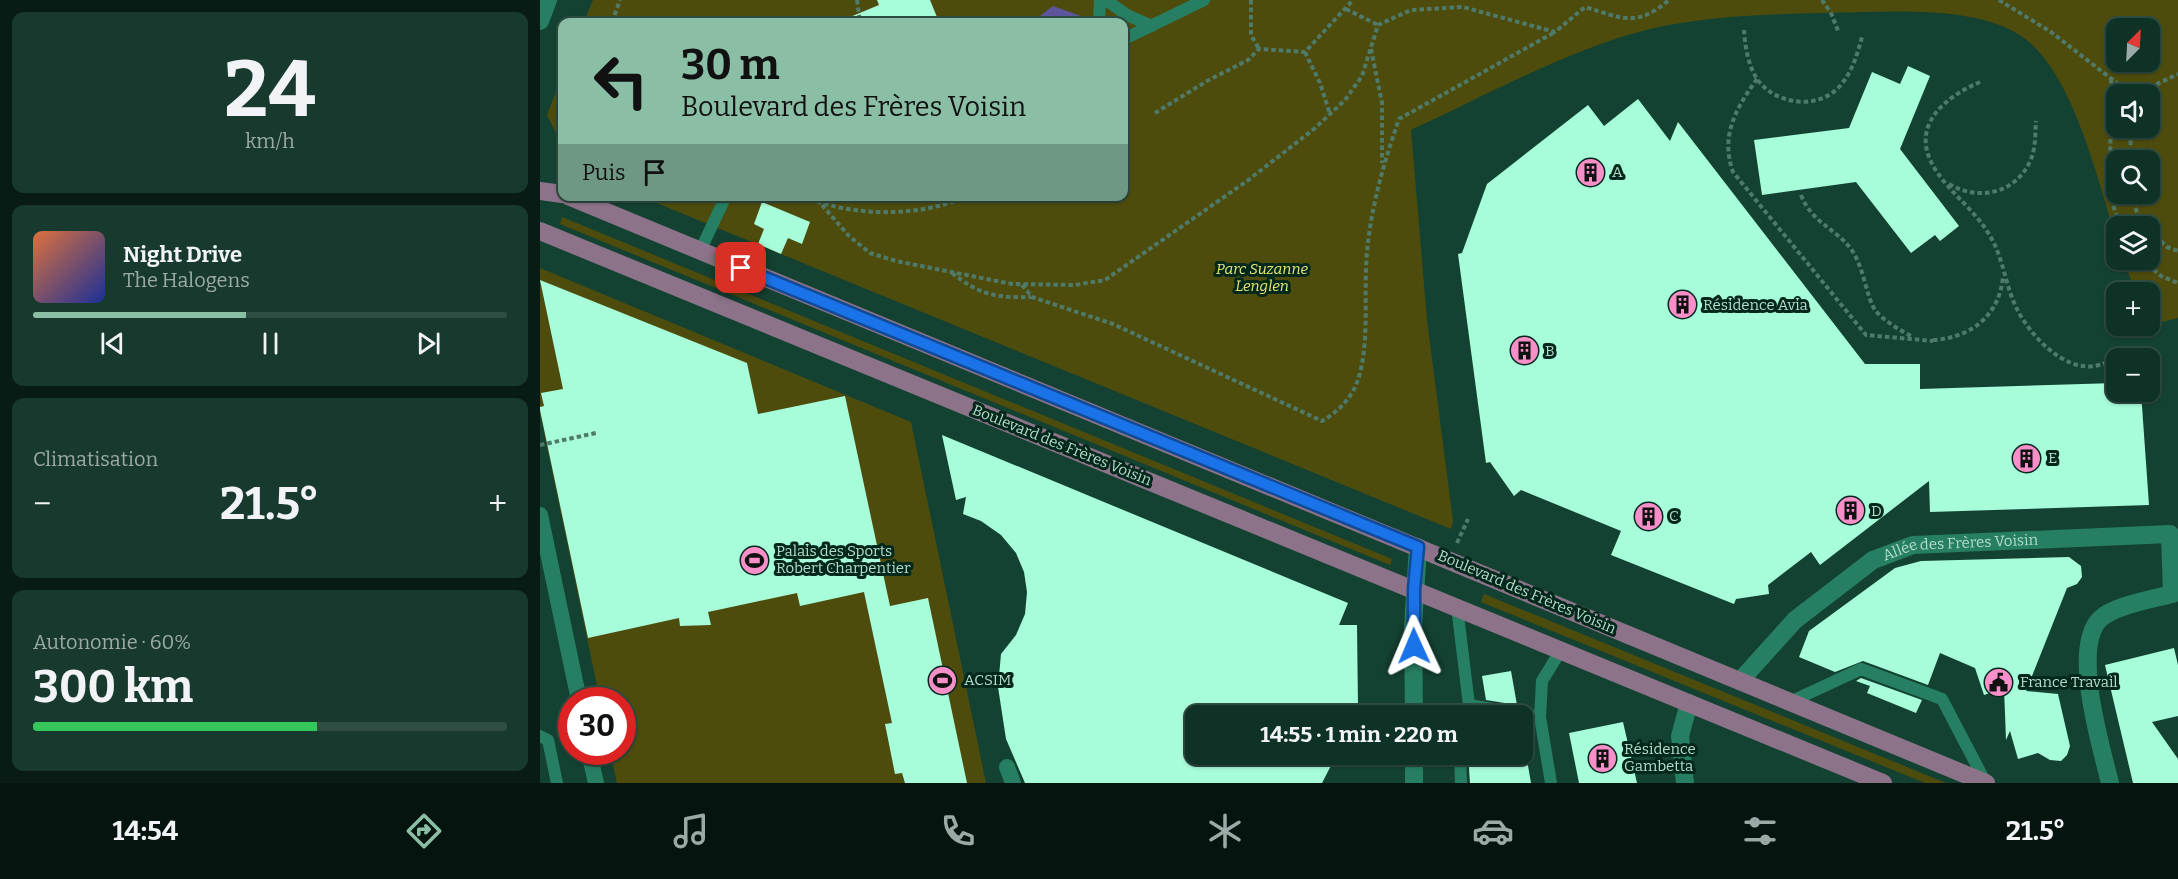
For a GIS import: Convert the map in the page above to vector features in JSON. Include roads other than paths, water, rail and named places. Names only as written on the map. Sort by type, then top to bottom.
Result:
[{"type":"main road","points":[[540,191],[558,193]]},
{"type":"main road","name":"Boulevard des Frères Voisin","points":[[580,201],[1986,783]]},
{"type":"main road","name":"Boulevard des Frères Voisin","points":[[540,231],[1883,783]]},
{"type":"street","points":[[540,21],[548,0]]},
{"type":"street","points":[[540,515],[576,687]]},
{"type":"street","name":"Allée des Frères Voisin","points":[[1740,681],[1795,620],[1873,560],[1913,545],[2170,534],[2175,593]]},
{"type":"street","points":[[1414,705],[1414,589],[1418,547]]},
{"type":"street","points":[[2110,783],[2087,672],[2086,645],[2100,619],[2116,610],[2175,593]]},
{"type":"street","points":[[1685,783],[1680,736],[1689,703]]},
{"type":"street","points":[[592,765],[596,783]]},
{"type":"street","points":[[1414,765],[1414,783]]},
{"type":"lane","points":[[1100,0],[1100,18]]},
{"type":"lane","points":[[1106,0],[1127,15],[1152,26]]},
{"type":"lane","points":[[1128,37],[1204,0]]},
{"type":"lane","points":[[700,251],[724,201]]},
{"type":"lane","points":[[1457,607],[1469,705]]},
{"type":"lane","points":[[1551,783],[1540,717],[1542,681],[1562,650]]},
{"type":"lane","points":[[1790,702],[1861,669],[1941,699],[1986,783]]},
{"type":"lane","points":[[1533,716],[1540,717]]},
{"type":"lane","points":[[540,736],[548,740],[557,783]]},
{"type":"lane","points":[[1460,765],[1461,783]]},
{"type":"place","name":"A","points":[[1591,172]]},
{"type":"place","name":"Résidence Avia","points":[[1682,305]]},
{"type":"place","name":"B","points":[[1524,351]]},
{"type":"place","name":"E","points":[[2027,458]]},
{"type":"place","name":"D","points":[[1850,511]]},
{"type":"place","name":"C","points":[[1648,516]]},
{"type":"place","name":"Palais des Sports Robert Charpentier","points":[[755,560]]},
{"type":"place","name":"ACSIM","points":[[943,680]]},
{"type":"place","name":"France Travail","points":[[1999,682]]},
{"type":"place","name":"Résidence Gambetta","points":[[1603,758]]},
{"type":"park label","name":"Parc Suzanne Lenglen","points":[[1262,278]]}]
